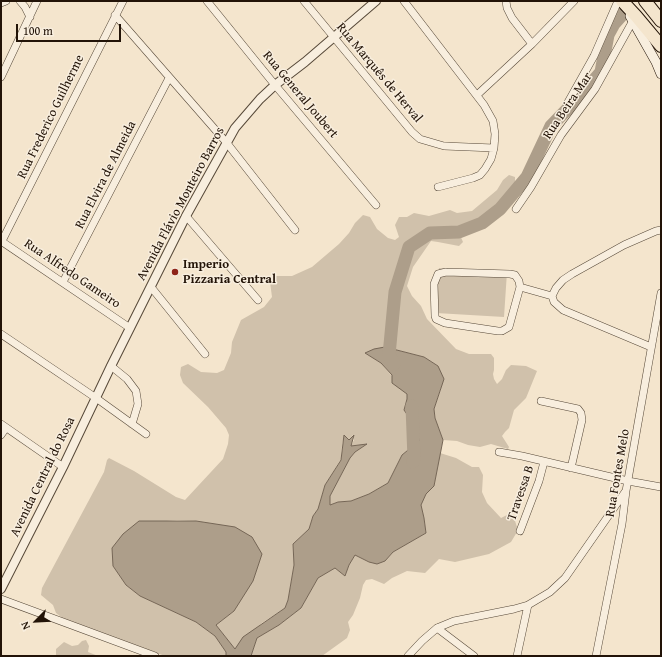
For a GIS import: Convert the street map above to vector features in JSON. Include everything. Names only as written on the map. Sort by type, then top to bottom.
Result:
[{"type":"highway","points":[[645,1],[661,21]]},
{"type":"highway","points":[[627,9],[661,46]]},
{"type":"main road","points":[[627,9],[661,74]]},
{"type":"street","points":[[1,2],[6,1]]},
{"type":"street","points":[[20,1],[30,17]]},
{"type":"street","points":[[1,77],[37,1]]},
{"type":"street","name":"Rua Frederico Guilherme","points":[[1,242],[114,15],[123,1]]},
{"type":"street","name":"Rua General Joubert","points":[[207,1],[275,85],[376,205]]},
{"type":"street","name":"Rua Marquês de Herval","points":[[304,1],[412,132],[420,139],[444,146],[494,148]]},
{"type":"street","name":"Avenida Flávio Monteiro Barros","points":[[96,398],[186,216],[226,142],[246,114],[260,98],[334,38],[376,1]]},
{"type":"street","points":[[404,1],[477,95],[493,121],[495,134],[494,148],[491,159],[480,175],[438,187]]},
{"type":"street","points":[[506,1],[507,8],[512,18],[532,44]]},
{"type":"street","points":[[477,95],[532,44],[574,1]]},
{"type":"street","points":[[567,104],[594,56],[627,9]]},
{"type":"street","name":"Rua Beira Mar","points":[[516,209],[531,187],[561,135],[598,83],[627,9]]},
{"type":"street","points":[[114,15],[226,142],[295,230]]},
{"type":"street","name":"Rua Elvira de Almeida","points":[[63,282],[169,78]]},
{"type":"street","points":[[186,216],[258,300]]},
{"type":"street","points":[[651,346],[563,310],[554,302],[552,296],[562,280],[624,245],[661,230]]},
{"type":"street","name":"Rua Alfredo Gameiro","points":[[1,242],[130,328]]},
{"type":"street","points":[[440,273],[510,274],[517,278],[520,287],[509,327],[502,331],[445,323],[438,320],[435,316],[433,289],[436,277],[440,273]]},
{"type":"street","points":[[151,287],[205,354]]},
{"type":"street","points":[[520,287],[552,296]]},
{"type":"street","name":"Rua Fontes Melo","points":[[596,656],[622,524],[626,491],[661,293]]},
{"type":"street","points":[[1,334],[96,398],[146,434]]},
{"type":"street","points":[[112,366],[127,379],[136,391],[138,404],[132,424]]},
{"type":"street","name":"Avenida Central do Rosa","points":[[1,589],[63,468],[96,398]]},
{"type":"street","points":[[541,401],[578,409],[581,413],[582,420],[571,468]]},
{"type":"street","points":[[1,435],[4,426],[63,468]]},
{"type":"street","points":[[499,452],[661,487]]},
{"type":"street","name":"Travessa B","points":[[520,531],[539,482],[544,462]]},
{"type":"street","points":[[408,656],[437,628],[454,622],[528,605],[550,592],[565,578],[626,491]]},
{"type":"street","points":[[1,599],[155,656]]},
{"type":"street","points":[[517,656],[528,605]]},
{"type":"street","points":[[437,628],[474,656]]},
{"type":"shaded area","points":[[509,175],[515,177],[515,186],[493,209],[473,223],[455,229],[436,230],[445,235],[460,235],[463,242],[459,246],[431,241],[413,267],[407,286],[412,296],[421,306],[427,319],[456,349],[469,354],[491,354],[494,358],[493,374],[497,384],[511,365],[526,366],[537,371],[526,398],[514,410],[509,428],[502,436],[509,447],[508,449],[491,444],[480,447],[457,441],[443,440],[435,418],[434,409],[441,389],[438,366],[424,357],[385,347],[365,353],[381,363],[407,394],[404,410],[417,429],[419,441],[402,455],[388,483],[369,494],[351,501],[338,502],[330,505],[330,496],[350,458],[355,452],[366,445],[351,446],[354,440],[353,435],[349,440],[344,436],[341,459],[325,485],[318,509],[313,516],[309,529],[293,544],[294,565],[288,600],[285,608],[262,623],[235,649],[216,625],[234,611],[212,524],[177,520],[156,522],[113,566],[126,585],[140,596],[196,622],[215,636],[226,652],[226,656],[165,656],[64,619],[56,613],[53,605],[41,595],[42,588],[104,472],[107,460],[109,458],[134,471],[176,497],[185,500],[223,459],[228,444],[229,435],[226,428],[208,407],[183,383],[180,375],[181,367],[188,364],[201,372],[217,373],[224,370],[231,353],[232,342],[241,320],[264,307],[272,297],[270,282],[273,276],[292,276],[312,267],[339,244],[363,215],[370,217],[377,229],[388,238],[395,240],[399,237],[395,225],[399,217],[407,217],[414,213],[429,216],[450,210],[457,213],[472,211],[497,190],[503,180]]},
{"type":"shaded area","points":[[439,268],[507,272],[504,317],[436,313]]},
{"type":"shaded area","points":[[385,347],[424,357],[438,366],[444,379],[434,409],[435,418],[443,440],[434,486],[426,494],[421,505],[426,533],[393,552],[385,561],[377,564],[355,555],[345,576],[335,568],[318,578],[301,608],[279,625],[257,638],[251,656],[226,656],[226,652],[215,636],[196,622],[140,596],[126,585],[113,566],[112,548],[123,534],[139,521],[196,521],[235,527],[252,537],[262,554],[253,581],[234,611],[216,625],[235,649],[243,637],[285,608],[288,600],[294,565],[293,544],[309,529],[313,516],[318,509],[325,485],[341,460],[344,435],[349,440],[354,435],[351,446],[367,444],[355,452],[350,458],[330,496],[330,505],[338,502],[351,501],[369,494],[388,483],[402,455],[419,441],[417,429],[404,410],[407,394],[392,383],[392,375],[381,363],[365,353],[374,349]]},
{"type":"shaded area","points":[[440,453],[456,458],[472,467],[479,467],[483,475],[482,492],[487,503],[501,518],[507,515],[515,521],[517,532],[511,542],[489,554],[455,562],[439,559],[425,573],[407,571],[392,578],[384,584],[372,579],[366,580],[353,615],[348,622],[350,630],[347,638],[322,656],[251,656],[257,638],[279,625],[301,608],[318,578],[335,568],[345,576],[355,555],[369,562],[385,561],[393,552],[426,533],[420,505],[426,494],[434,486]]},
{"type":"shaded area","points":[[86,640],[89,646],[88,652],[98,656],[56,656],[56,649],[64,642],[72,646],[78,645],[82,641]]},
{"type":"waterway","points":[[394,364],[389,355],[395,292],[409,247],[430,233],[459,232],[482,223],[500,209],[527,177],[551,126],[601,72],[608,35],[614,24],[622,15]]},
{"type":"waterway","points":[[412,406],[413,462]]},
{"type":"place","name":"Imperio Pizzaria Central","points":[[175,272]]}]
